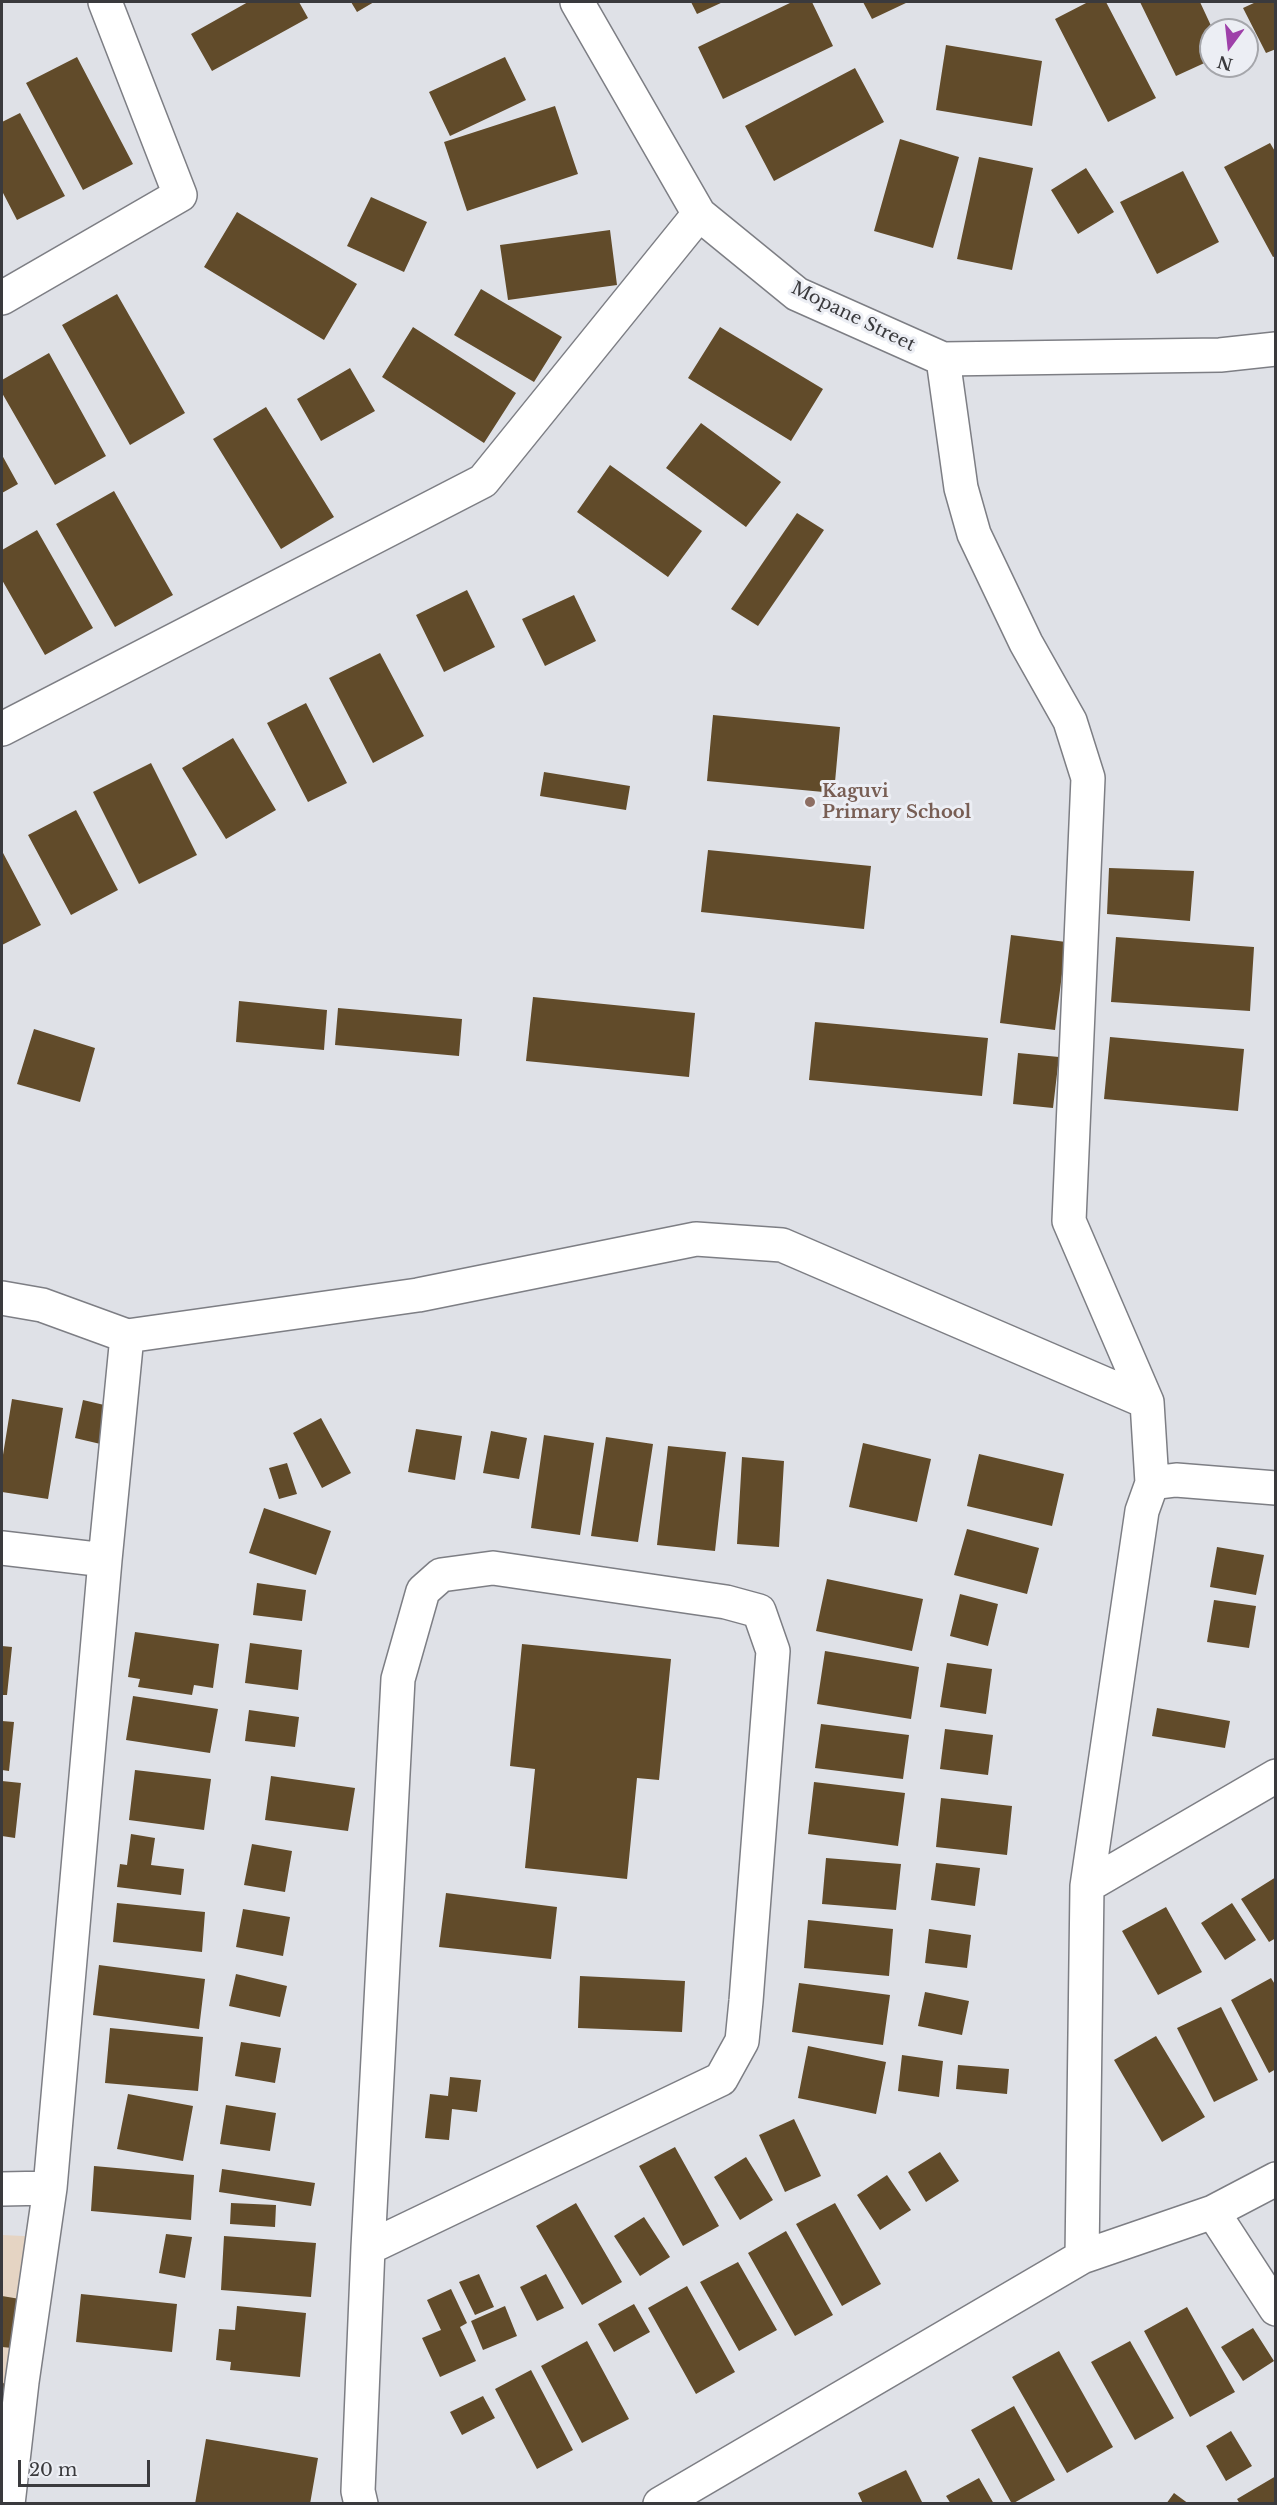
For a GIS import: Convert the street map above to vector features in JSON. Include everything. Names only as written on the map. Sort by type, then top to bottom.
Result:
[{"type":"street","points":[[2,298],[180,195],[105,2]]},
{"type":"street","name":"Mopane Street","points":[[577,2],[699,214],[797,294],[943,359],[1220,355],[1275,349]]},
{"type":"street","points":[[2,729],[483,481],[699,214]]},
{"type":"street","points":[[943,359],[961,489],[974,534],[1026,643],[1070,721],[1088,778],[1069,1221],[1147,1402],[1152,1483],[1142,1511],[1087,1886],[1082,2257]]},
{"type":"street","points":[[2,1298],[42,1305],[127,1336],[418,1295],[696,1239],[782,1245],[1147,1402]]},
{"type":"street","points":[[8,2504],[22,2382],[50,2188],[127,1336]]},
{"type":"street","points":[[1152,1483],[1176,1479],[1275,1488]]},
{"type":"street","points":[[2,1548],[105,1560]]},
{"type":"street","points":[[361,2504],[358,2491],[368,2248],[398,1679],[423,1591],[441,1575],[493,1568],[726,1602],[759,1611],[773,1651],[746,2001],[742,2041],[721,2079],[368,2248]]},
{"type":"street","points":[[1087,1886],[1275,1776]]},
{"type":"street","points":[[660,2504],[1082,2257],[1213,2212],[1275,2180]]},
{"type":"street","points":[[2,2189],[50,2188]]},
{"type":"street","points":[[1213,2212],[1275,2309]]},
{"type":"shaded area","points":[[2,2235],[45,2237],[2,2504]]},
{"type":"building","points":[[248,2],[299,2],[308,18],[212,71],[191,34]]},
{"type":"building","points":[[351,2],[374,2],[357,12]]},
{"type":"building","points":[[691,2],[723,2],[697,14]]},
{"type":"building","points":[[792,2],[812,2],[833,46],[723,99],[698,47]]},
{"type":"building","points":[[863,2],[908,2],[872,19]]},
{"type":"building","points":[[1088,2],[1106,2],[1156,98],[1108,122],[1055,19]]},
{"type":"building","points":[[1140,2],[1200,2],[1207,18],[1199,18],[1199,65],[1176,76]]},
{"type":"building","points":[[1256,2],[1276,2],[1276,49],[1266,53],[1259,39],[1259,18],[1248,18],[1243,8]]},
{"type":"building","points":[[946,45],[1042,61],[1032,126],[936,110]]},
{"type":"building","points":[[77,57],[133,164],[83,190],[26,83]]},
{"type":"building","points":[[505,57],[526,100],[450,136],[429,92]]},
{"type":"building","points":[[855,68],[884,122],[774,181],[745,126]]},
{"type":"building","points":[[555,106],[578,174],[467,211],[444,142]]},
{"type":"building","points":[[20,113],[65,196],[17,220],[2,191],[2,122]]},
{"type":"building","points":[[900,139],[959,157],[933,248],[874,231]]},
{"type":"building","points":[[1270,143],[1276,153],[1276,256],[1273,257],[1224,167]]},
{"type":"building","points":[[979,157],[1033,168],[1012,270],[957,259]]},
{"type":"building","points":[[1086,168],[1114,212],[1078,234],[1051,190]]},
{"type":"building","points":[[1183,171],[1219,242],[1157,274],[1120,202]]},
{"type":"building","points":[[371,197],[427,222],[404,272],[347,246]]},
{"type":"building","points":[[237,212],[357,284],[324,340],[204,267]]},
{"type":"building","points":[[610,230],[617,285],[508,300],[500,245]]},
{"type":"building","points":[[481,289],[562,337],[534,382],[454,335]]},
{"type":"building","points":[[117,294],[185,413],[130,445],[62,325]]},
{"type":"building","points":[[413,327],[516,393],[484,443],[382,377]]},
{"type":"building","points":[[720,327],[823,389],[791,441],[688,378]]},
{"type":"building","points":[[49,353],[106,456],[55,485],[2,393],[2,380]]},
{"type":"building","points":[[350,368],[375,411],[321,441],[297,399]]},
{"type":"building","points":[[266,407],[334,517],[281,549],[213,439]]},
{"type":"building","points":[[701,423],[781,482],[746,527],[666,468]]},
{"type":"building","points":[[2,455],[18,484],[2,493]]},
{"type":"building","points":[[610,465],[702,531],[668,577],[577,512]]},
{"type":"building","points":[[114,491],[173,595],[115,627],[56,524]]},
{"type":"building","points":[[797,513],[824,530],[758,626],[731,609]]},
{"type":"building","points":[[37,530],[93,628],[45,655],[2,580],[2,550]]},
{"type":"building","points":[[467,590],[495,647],[444,672],[416,615]]},
{"type":"building","points":[[574,595],[596,641],[545,666],[522,619]]},
{"type":"building","points":[[380,653],[424,736],[373,763],[329,678]]},
{"type":"building","points":[[306,703],[347,783],[308,802],[267,723]]},
{"type":"building","points":[[713,715],[840,727],[834,793],[707,781]]},
{"type":"building","points":[[233,738],[276,810],[226,839],[182,768]]},
{"type":"building","points":[[151,763],[197,855],[139,884],[93,792]]},
{"type":"building","points":[[544,772],[630,786],[626,810],[540,796]]},
{"type":"building","points":[[76,810],[118,890],[71,915],[28,835]]},
{"type":"building","points":[[708,850],[871,866],[864,929],[701,912]]},
{"type":"building","points":[[2,851],[41,925],[2,945]]},
{"type":"building","points":[[1109,868],[1194,871],[1190,921],[1107,914]]},
{"type":"building","points":[[1011,935],[1066,942],[1055,1030],[1000,1023]]},
{"type":"building","points":[[1116,937],[1254,947],[1250,1011],[1111,1002]]},
{"type":"building","points":[[533,997],[695,1013],[689,1077],[526,1061]]},
{"type":"building","points":[[239,1001],[327,1010],[324,1050],[236,1042]]},
{"type":"building","points":[[338,1008],[462,1019],[459,1056],[335,1045]]},
{"type":"building","points":[[815,1022],[988,1038],[982,1096],[809,1080]]},
{"type":"building","points":[[34,1029],[95,1048],[80,1102],[17,1084]]},
{"type":"building","points":[[1110,1037],[1244,1049],[1238,1111],[1104,1099]]},
{"type":"building","points":[[1018,1053],[1059,1057],[1053,1108],[1013,1104]]},
{"type":"building","points":[[12,1399],[63,1408],[48,1499],[2,1492],[2,1461]]},
{"type":"building","points":[[83,1400],[117,1408],[109,1446],[75,1438]]},
{"type":"building","points":[[321,1418],[351,1473],[322,1488],[293,1433]]},
{"type":"building","points":[[416,1429],[462,1436],[455,1480],[408,1472]]},
{"type":"building","points":[[491,1431],[527,1438],[519,1479],[483,1473]]},
{"type":"building","points":[[544,1435],[594,1443],[580,1535],[531,1528]]},
{"type":"building","points":[[606,1437],[653,1444],[638,1542],[591,1536]]},
{"type":"building","points":[[863,1443],[931,1459],[917,1522],[849,1507]]},
{"type":"building","points":[[668,1446],[726,1452],[715,1551],[657,1545]]},
{"type":"building","points":[[979,1454],[1064,1474],[1052,1526],[967,1506]]},
{"type":"building","points":[[742,1457],[784,1461],[779,1547],[737,1544]]},
{"type":"building","points":[[287,1463],[297,1494],[279,1499],[269,1468]]},
{"type":"building","points":[[264,1508],[331,1531],[316,1575],[249,1553]]},
{"type":"building","points":[[967,1529],[1039,1548],[1027,1594],[954,1575]]},
{"type":"building","points":[[1217,1547],[1264,1555],[1256,1595],[1210,1587]]},
{"type":"building","points":[[827,1579],[923,1599],[912,1651],[816,1631]]},
{"type":"building","points":[[257,1583],[306,1590],[302,1621],[253,1615]]},
{"type":"building","points":[[960,1594],[998,1604],[988,1646],[950,1636]]},
{"type":"building","points":[[1214,1600],[1256,1606],[1249,1648],[1207,1642]]},
{"type":"building","points":[[135,1632],[219,1644],[213,1688],[194,1685],[192,1695],[138,1687],[140,1679],[128,1677]]},
{"type":"building","points":[[250,1643],[302,1650],[298,1690],[245,1683]]},
{"type":"building","points":[[522,1644],[671,1659],[659,1780],[637,1778],[627,1879],[525,1868],[535,1769],[510,1766]]},
{"type":"building","points":[[2,1646],[12,1647],[7,1695],[2,1695]]},
{"type":"building","points":[[825,1651],[919,1667],[911,1719],[817,1704]]},
{"type":"building","points":[[947,1663],[992,1669],[986,1714],[940,1707]]},
{"type":"building","points":[[133,1696],[218,1709],[210,1753],[126,1740]]},
{"type":"building","points":[[1157,1708],[1230,1721],[1225,1748],[1152,1736]]},
{"type":"building","points":[[249,1710],[299,1717],[295,1747],[245,1741]]},
{"type":"building","points":[[2,1721],[14,1722],[9,1771],[2,1770]]},
{"type":"building","points":[[821,1724],[909,1735],[903,1779],[815,1768]]},
{"type":"building","points":[[945,1729],[993,1735],[988,1775],[940,1769]]},
{"type":"building","points":[[135,1770],[211,1779],[204,1830],[129,1820]]},
{"type":"building","points":[[271,1776],[355,1788],[348,1831],[265,1820]]},
{"type":"building","points":[[2,1781],[21,1783],[15,1838],[2,1836]]},
{"type":"building","points":[[814,1782],[905,1793],[898,1846],[808,1834]]},
{"type":"building","points":[[941,1798],[1012,1806],[1007,1855],[936,1847]]},
{"type":"building","points":[[131,1834],[155,1838],[151,1865],[184,1869],[181,1895],[117,1887],[120,1864],[127,1865]]},
{"type":"building","points":[[252,1844],[292,1851],[285,1892],[244,1885]]},
{"type":"building","points":[[826,1858],[901,1864],[896,1910],[822,1904]]},
{"type":"building","points":[[936,1863],[980,1868],[975,1906],[931,1900]]},
{"type":"building","points":[[1276,1877],[1276,1938],[1269,1942],[1241,1899]]},
{"type":"building","points":[[446,1893],[557,1907],[551,1959],[439,1947]]},
{"type":"building","points":[[117,1903],[205,1912],[202,1952],[113,1942]]},
{"type":"building","points":[[1232,1903],[1256,1940],[1225,1960],[1201,1923]]},
{"type":"building","points":[[1166,1907],[1202,1972],[1158,1995],[1122,1931]]},
{"type":"building","points":[[243,1909],[290,1917],[283,1956],[236,1947]]},
{"type":"building","points":[[808,1920],[893,1929],[889,1976],[804,1968]]},
{"type":"building","points":[[929,1929],[971,1935],[967,1968],[925,1963]]},
{"type":"building","points":[[99,1965],[205,1979],[199,2029],[93,2015]]},
{"type":"building","points":[[236,1974],[287,1986],[280,2017],[229,2006]]},
{"type":"building","points":[[580,1976],[685,1981],[682,2032],[578,2028]]},
{"type":"building","points":[[1271,1978],[1276,1986],[1276,2069],[1269,2073],[1231,2000]]},
{"type":"building","points":[[799,1983],[890,1995],[883,2045],[792,2032]]},
{"type":"building","points":[[925,1992],[969,2001],[962,2035],[918,2026]]},
{"type":"building","points":[[1221,2007],[1258,2080],[1214,2102],[1177,2028]]},
{"type":"building","points":[[110,2028],[203,2037],[198,2091],[105,2083]]},
{"type":"building","points":[[1156,2036],[1205,2117],[1162,2142],[1114,2060]]},
{"type":"building","points":[[241,2042],[281,2048],[275,2083],[235,2076]]},
{"type":"building","points":[[808,2046],[886,2062],[876,2114],[798,2098]]},
{"type":"building","points":[[902,2055],[943,2061],[939,2097],[898,2091]]},
{"type":"building","points":[[958,2065],[1009,2069],[1007,2094],[956,2089]]},
{"type":"building","points":[[450,2077],[481,2080],[477,2112],[452,2109],[449,2140],[425,2138],[430,2094],[448,2096]]},
{"type":"building","points":[[128,2094],[193,2106],[183,2161],[117,2149]]},
{"type":"building","points":[[226,2105],[276,2113],[270,2151],[220,2144]]},
{"type":"building","points":[[794,2119],[821,2176],[785,2192],[759,2135]]},
{"type":"building","points":[[675,2147],[719,2226],[683,2246],[639,2166]]},
{"type":"building","points":[[940,2152],[959,2181],[926,2202],[908,2172]]},
{"type":"building","points":[[746,2157],[773,2200],[740,2220],[714,2177]]},
{"type":"building","points":[[94,2166],[194,2175],[191,2220],[91,2211]]},
{"type":"building","points":[[222,2169],[315,2183],[311,2206],[219,2192]]},
{"type":"building","points":[[887,2175],[911,2210],[880,2230],[857,2195]]},
{"type":"building","points":[[231,2203],[276,2205],[275,2227],[230,2224]]},
{"type":"building","points":[[576,2203],[622,2282],[582,2305],[536,2226]]},
{"type":"building","points":[[835,2203],[881,2284],[842,2306],[796,2224]]},
{"type":"building","points":[[644,2217],[670,2257],[640,2276],[614,2236]]},
{"type":"building","points":[[786,2231],[833,2315],[795,2336],[748,2253]]},
{"type":"building","points":[[166,2234],[192,2237],[185,2278],[159,2273]]},
{"type":"building","points":[[224,2236],[316,2243],[311,2297],[221,2290]]},
{"type":"building","points":[[738,2262],[777,2330],[739,2351],[700,2282]]},
{"type":"building","points":[[479,2274],[494,2307],[475,2315],[459,2282]]},
{"type":"building","points":[[546,2274],[564,2308],[537,2321],[520,2287]]},
{"type":"building","points":[[687,2286],[735,2372],[696,2394],[648,2308]]},
{"type":"building","points":[[451,2289],[467,2323],[460,2327],[476,2361],[440,2377],[422,2338],[441,2330],[427,2300]]},
{"type":"building","points":[[81,2294],[177,2304],[172,2352],[76,2342]]},
{"type":"building","points":[[2,2296],[20,2299],[12,2348],[2,2347]]},
{"type":"building","points":[[634,2304],[650,2332],[614,2352],[598,2324]]},
{"type":"building","points":[[237,2306],[306,2313],[300,2377],[230,2370],[231,2362],[216,2360],[219,2329],[235,2330]]},
{"type":"building","points":[[505,2306],[517,2336],[483,2350],[471,2321]]},
{"type":"building","points":[[1187,2307],[1235,2392],[1190,2417],[1144,2331]]},
{"type":"building","points":[[1253,2328],[1274,2361],[1243,2381],[1221,2347]]},
{"type":"building","points":[[587,2341],[629,2419],[582,2443],[541,2366]]},
{"type":"building","points":[[1130,2341],[1174,2418],[1135,2440],[1091,2362]]},
{"type":"building","points":[[1059,2351],[1113,2447],[1067,2473],[1012,2377]]},
{"type":"building","points":[[531,2370],[573,2450],[537,2469],[495,2389]]},
{"type":"building","points":[[2,2383],[8,2384],[3,2410],[2,2410]]},
{"type":"building","points":[[483,2396],[495,2418],[462,2435],[450,2412]]},
{"type":"building","points":[[1014,2406],[1055,2480],[1012,2504],[971,2430]]},
{"type":"building","points":[[1231,2431],[1252,2466],[1226,2481],[1206,2446]]},
{"type":"building","points":[[206,2439],[318,2458],[310,2504],[195,2504]]},
{"type":"building","points":[[906,2470],[923,2504],[863,2504],[858,2493]]},
{"type":"building","points":[[1276,2476],[1276,2504],[1240,2504],[1237,2499]]},
{"type":"building","points":[[979,2478],[994,2504],[951,2504],[946,2496]]},
{"type":"building","points":[[1174,2493],[1189,2504],[1166,2504]]},
{"type":"place","name":"Kaguvi Primary School","points":[[810,802]]}]
